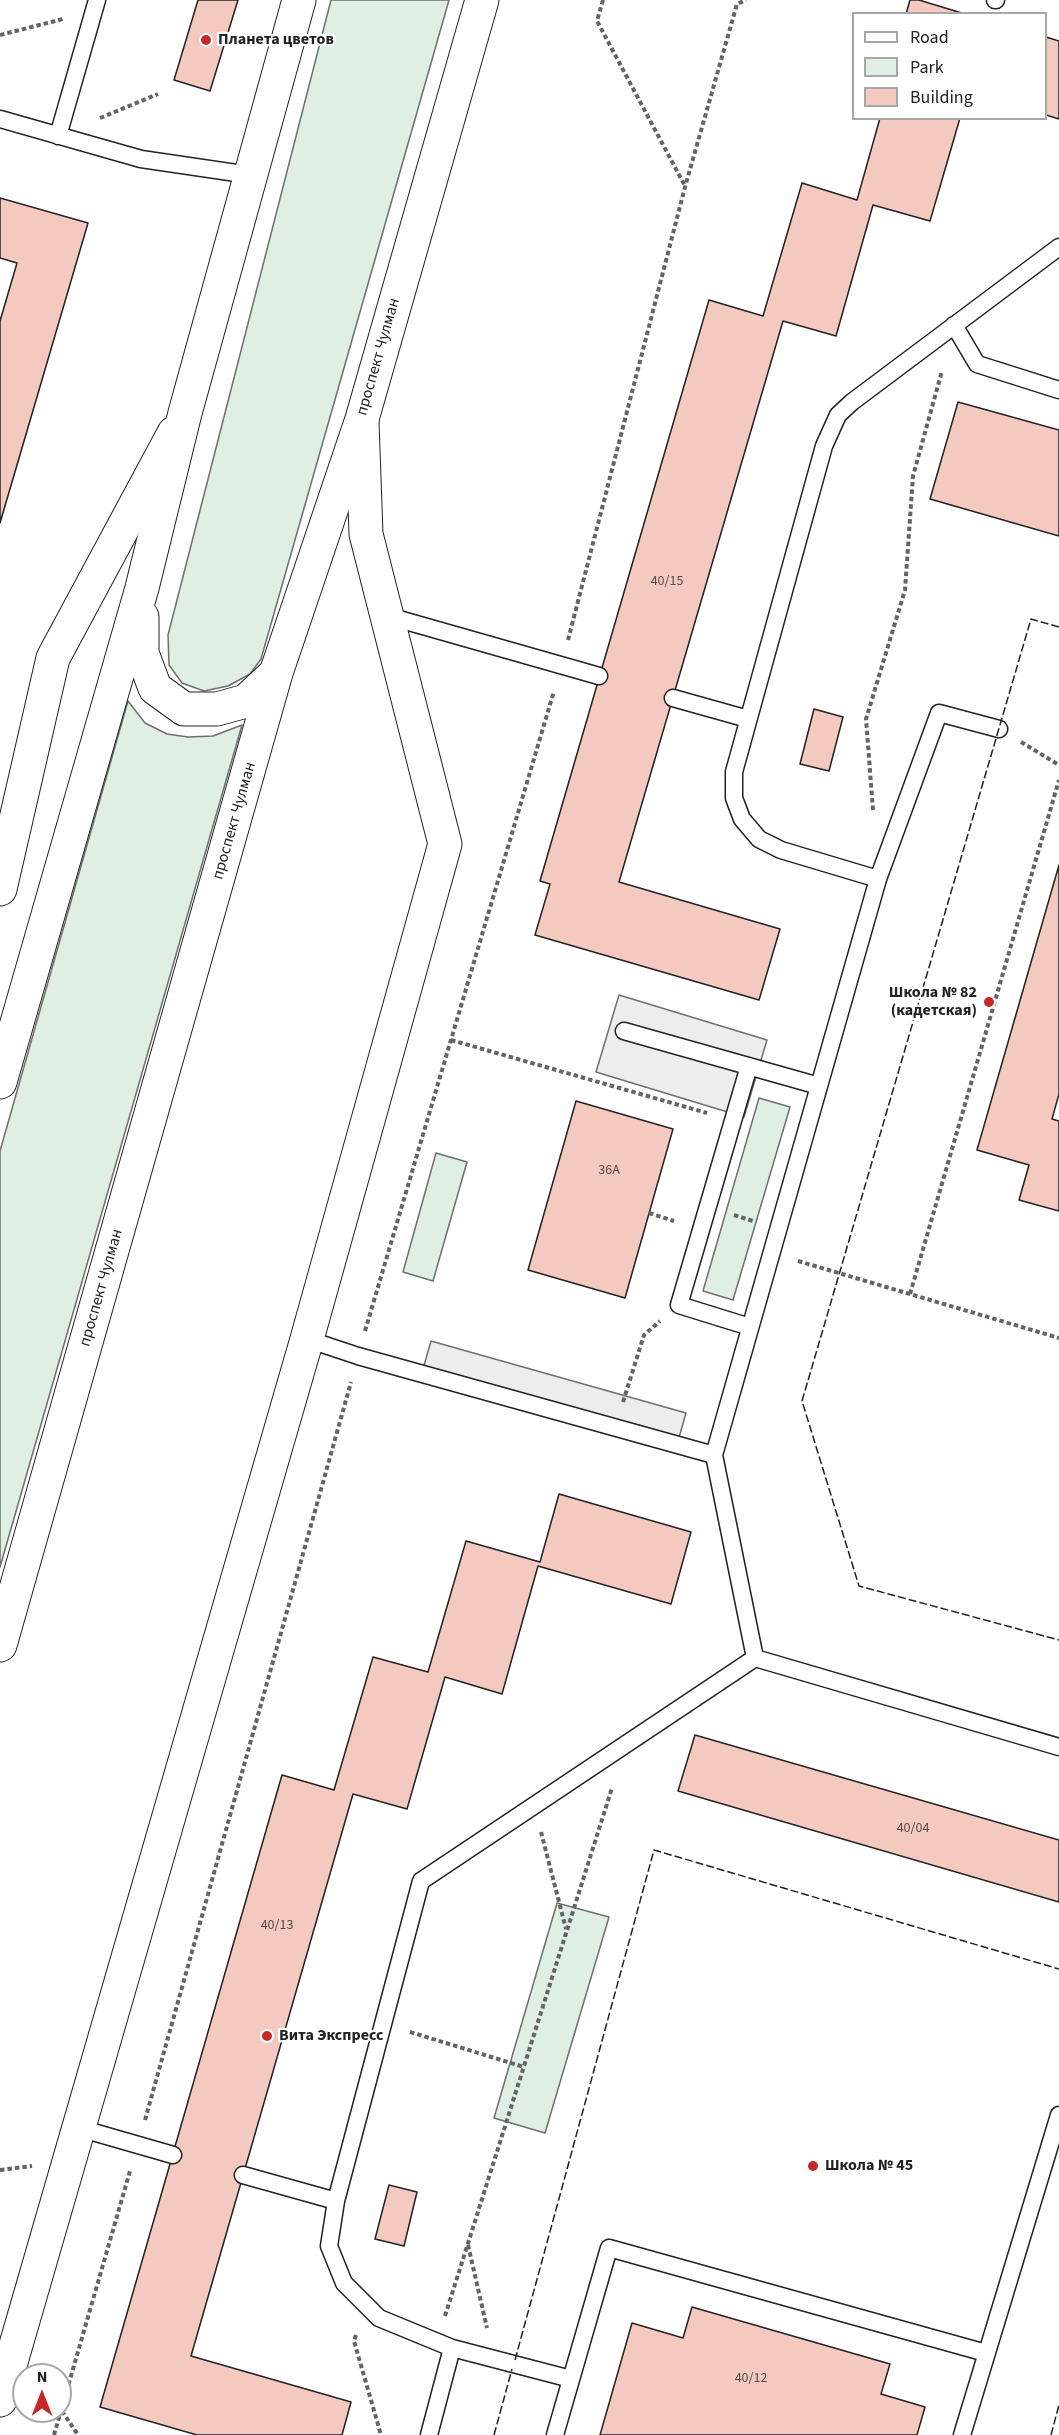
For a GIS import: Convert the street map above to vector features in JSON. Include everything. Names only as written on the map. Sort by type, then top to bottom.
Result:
[{"type":"main road","points":[[0,1082],[142,588],[185,413],[299,0]]},
{"type":"main road","name":"проспект Чулман","points":[[0,1645],[276,673],[362,419],[482,0]]},
{"type":"main road","points":[[0,889],[53,658],[185,413]]},
{"type":"main road","points":[[0,2400],[307,1339],[445,844],[366,534],[362,419]]},
{"type":"main road","points":[[142,588],[142,654],[155,688],[184,710],[217,710],[246,701],[276,673]]},
{"type":"lane","points":[[58,136],[95,6]]},
{"type":"lane","points":[[0,119],[141,159],[250,175]]},
{"type":"lane","points":[[878,879],[781,850],[759,839],[742,819],[734,798],[734,772],[829,431],[838,415],[852,402],[1059,247]]},
{"type":"lane","points":[[954,325],[977,364],[1059,390]]},
{"type":"lane","points":[[388,616],[599,676]]},
{"type":"lane","points":[[673,698],[748,719]]},
{"type":"lane","points":[[755,1658],[714,1455],[878,879],[939,712],[999,729]]},
{"type":"lane","points":[[624,1031],[819,1086]]},
{"type":"lane","points":[[748,1066],[679,1305],[750,1328]]},
{"type":"lane","points":[[307,1339],[358,1356],[714,1455]]},
{"type":"lane","points":[[571,2379],[445,2345],[379,2318],[344,2283],[329,2246],[336,2201],[421,1881],[755,1658]]},
{"type":"lane","points":[[755,1658],[1059,1747]]},
{"type":"lane","points":[[962,2435],[1059,2115]]},
{"type":"lane","points":[[79,2128],[173,2155]]},
{"type":"lane","points":[[243,2175],[336,2201]]},
{"type":"lane","points":[[555,2435],[609,2248],[986,2353]]},
{"type":"lane","points":[[429,2435],[445,2345]]},
{"type":"path","points":[[603,0],[597,21],[685,187]]},
{"type":"path","points":[[72,2374],[358,1356],[561,666],[685,187],[737,4],[746,0]]},
{"type":"path","points":[[0,35],[95,6]]},
{"type":"path","points":[[58,136],[158,94]]},
{"type":"path","points":[[874,822],[866,719],[905,590],[913,476],[954,325]]},
{"type":"path","points":[[999,729],[1059,765]]},
{"type":"path","points":[[910,1294],[1059,780]]},
{"type":"path","points":[[451,1040],[733,1120]]},
{"type":"path","points":[[708,1208],[778,1228]]},
{"type":"path","points":[[771,1253],[1059,1338]]},
{"type":"path","points":[[615,1427],[644,1335],[679,1305]]},
{"type":"path","points":[[445,2345],[468,2244],[626,1745]]},
{"type":"path","points":[[534,1805],[567,1930]]},
{"type":"path","points":[[383,2024],[524,2067]]},
{"type":"path","points":[[468,2244],[494,2359]]},
{"type":"path","points":[[363,2302],[354,2341],[381,2435]]},
{"type":"green space","points":[[331,0],[449,0],[261,659],[250,674],[228,686],[204,691],[182,683],[169,665],[168,635]]},
{"type":"green space","points":[[128,701],[145,723],[167,734],[188,737],[213,736],[242,725],[0,1567],[0,1151]]},
{"type":"green space","points":[[759,1098],[790,1107],[733,1300],[703,1291]]},
{"type":"green space","points":[[436,1153],[467,1162],[433,1281],[403,1272]]},
{"type":"green space","points":[[557,1903],[609,1917],[545,2133],[494,2118]]},
{"type":"shaded area","points":[[619,995],[767,1040],[744,1117],[596,1072]]},
{"type":"shaded area","points":[[431,1341],[686,1413],[678,1441],[423,1369]]},
{"type":"building","name":"Планета цветов","points":[[198,0],[238,0],[210,91],[174,80]]},
{"type":"building","points":[[910,0],[919,0],[958,12],[907,12]]},
{"type":"building","points":[[1047,37],[1059,41],[1059,119],[1047,115]]},
{"type":"building","points":[[879,120],[959,120],[930,221],[873,205],[836,336],[783,321],[619,882],[780,929],[759,1000],[535,935],[550,884],[540,881],[709,300],[763,316],[802,183],[857,200]]},
{"type":"building","points":[[0,198],[88,223],[0,523],[0,321],[17,263],[0,258]]},
{"type":"building","points":[[958,402],[1059,430],[1059,536],[930,499]]},
{"type":"building","points":[[814,709],[843,717],[829,771],[800,764]]},
{"type":"building","points":[[1059,865],[1059,1094],[1052,1119],[1059,1121],[1059,1211],[1019,1200],[1029,1165],[977,1150]]},
{"type":"building","points":[[576,1101],[673,1129],[625,1298],[528,1270]]},
{"type":"building","points":[[559,1494],[691,1532],[671,1604],[538,1566],[502,1694],[445,1677],[407,1809],[353,1794],[191,2356],[351,2402],[342,2435],[197,2435],[100,2407],[282,1775],[334,1790],[373,1657],[428,1672],[466,1541],[540,1562]]},
{"type":"building","points":[[695,1735],[1059,1840],[1059,1902],[678,1791]]},
{"type":"building","points":[[389,2185],[417,2192],[404,2246],[375,2239]]},
{"type":"building","points":[[692,2307],[890,2364],[881,2394],[925,2407],[917,2435],[600,2435],[632,2323],[683,2338]]},
{"type":"fence","points":[[1059,627],[1031,619],[802,1401],[859,1586],[1059,1640]]},
{"type":"fence","points":[[515,2360],[654,1850],[1059,1969]]},
{"type":"fence","points":[[494,2435],[512,2369]]},
{"type":"fence","points":[[1051,2435],[1059,2405]]},
{"type":"place","name":"Планета цветов","points":[[206,40]]},
{"type":"place","name":"Школа № 82 (кадетская)","points":[[989,1002]]},
{"type":"place","name":"Вита Экспресс","points":[[267,2036]]},
{"type":"place","name":"Школа № 45","points":[[813,2166]]}]
